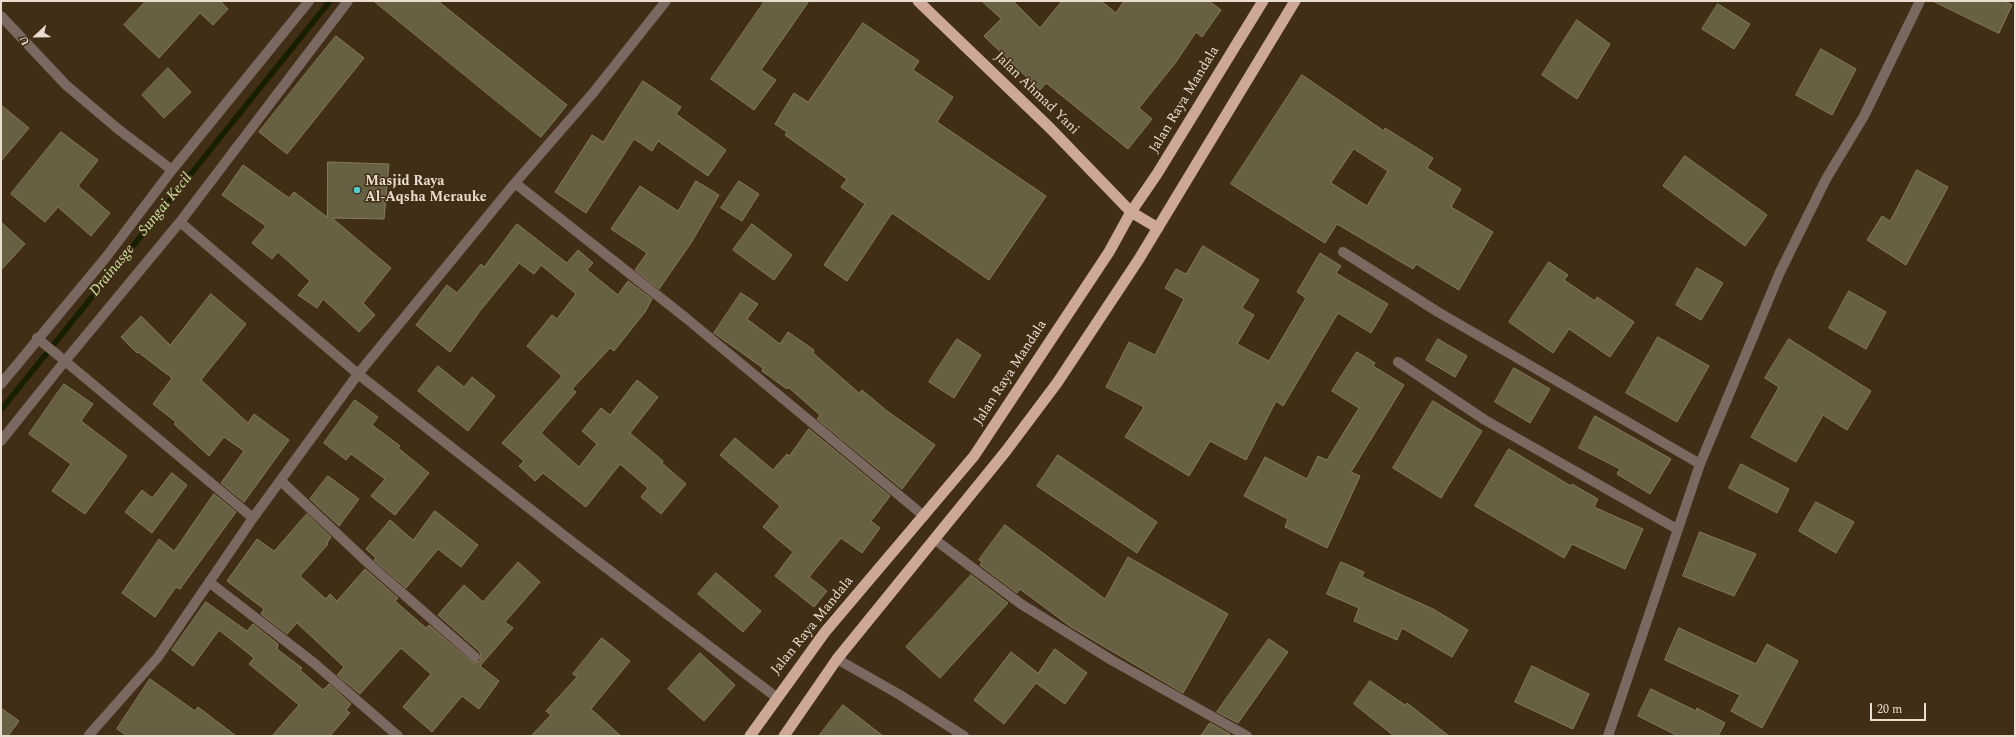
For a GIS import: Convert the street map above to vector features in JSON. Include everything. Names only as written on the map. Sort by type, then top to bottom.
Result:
[{"type":"highway","name":"Jalan Ahmad Yani","points":[[918,1],[1050,128],[1131,212],[1158,228]]},
{"type":"highway","name":"Jalan Raya Mandala","points":[[750,736],[776,697],[825,632],[974,456],[1109,252],[1131,212],[1158,174],[1263,1]]},
{"type":"highway","points":[[784,736],[837,659],[1006,451],[1057,383],[1140,259],[1295,1]]},
{"type":"street","points":[[1,384],[41,341],[172,170],[309,1]]},
{"type":"street","points":[[1,441],[62,358],[180,222],[348,1]]},
{"type":"street","points":[[90,735],[158,657],[253,518],[358,374],[515,183],[593,94],[666,1]]},
{"type":"street","points":[[1608,736],[1700,464],[1783,265],[1826,179],[1864,116],[1920,1]]},
{"type":"street","points":[[1,16],[66,85],[118,129],[172,170]]},
{"type":"street","points":[[515,183],[686,318],[924,516]]},
{"type":"street","points":[[180,222],[358,374],[570,541],[776,697]]},
{"type":"street","points":[[1343,252],[1438,312],[1700,464]]},
{"type":"street","points":[[41,341],[253,518]]},
{"type":"street","points":[[1398,362],[1485,420],[1677,529]]},
{"type":"street","points":[[281,481],[367,562],[474,657]]},
{"type":"street","points":[[934,539],[1021,604],[1113,661],[1247,736]]},
{"type":"street","points":[[209,582],[314,663],[398,736]]},
{"type":"street","points":[[837,659],[900,695],[964,736]]},
{"type":"building","points":[[146,1],[220,1],[228,9],[213,25],[200,13],[159,58],[124,25]]},
{"type":"building","points":[[374,1],[438,1],[567,105],[541,137]]},
{"type":"building","points":[[765,1],[809,1],[761,70],[776,80],[754,110],[711,79]]},
{"type":"building","points":[[982,1],[1013,1],[1040,28],[1062,1],[1101,1],[1116,13],[1124,1],[1209,1],[1221,10],[1202,37],[1196,32],[1176,62],[1139,108],[1152,119],[1128,149],[1046,83],[1040,90],[984,36],[1001,19]]},
{"type":"building","points":[[1933,1],[2004,1],[2012,5],[1999,33]]},
{"type":"building","points":[[1718,4],[1750,24],[1734,49],[1702,29]]},
{"type":"building","points":[[1577,20],[1610,44],[1577,99],[1542,75]]},
{"type":"building","points":[[863,23],[919,61],[913,70],[953,97],[937,122],[1046,196],[989,280],[892,213],[847,281],[824,265],[865,204],[841,187],[847,179],[785,135],[787,132],[775,124],[794,93],[808,102]]},
{"type":"building","points":[[336,36],[364,58],[287,154],[259,132]]},
{"type":"building","points":[[1821,49],[1856,69],[1832,115],[1796,95]]},
{"type":"building","points":[[168,68],[191,92],[164,118],[142,95]]},
{"type":"building","points":[[1302,75],[1384,131],[1385,128],[1433,158],[1427,168],[1461,189],[1451,207],[1493,232],[1459,290],[1416,264],[1413,269],[1337,224],[1325,243],[1231,184]],"holes":[[[1354,149],[1388,171],[1367,206],[1331,183]]]},
{"type":"building","points":[[643,81],[681,107],[676,114],[726,150],[708,176],[658,141],[652,151],[634,139],[586,213],[555,192],[592,135],[603,142]]},
{"type":"building","points":[[1,105],[29,128],[1,161]]},
{"type":"building","points":[[61,132],[98,160],[78,186],[110,213],[91,236],[58,207],[45,222],[11,194]]},
{"type":"building","points":[[1685,156],[1767,215],[1745,246],[1663,186]]},
{"type":"building","points":[[328,162],[389,164],[384,219],[332,218],[391,268],[363,303],[375,315],[359,332],[323,299],[317,308],[298,295],[310,281],[278,252],[272,259],[252,243],[266,226],[222,195],[243,165],[289,198],[294,192],[327,217]]},
{"type":"building","points":[[1917,170],[1948,187],[1906,265],[1867,240],[1882,216],[1890,221]]},
{"type":"building","points":[[696,181],[719,195],[691,243],[659,289],[635,270],[647,253],[611,229],[640,186],[678,211]]},
{"type":"building","points":[[739,181],[759,194],[742,221],[721,208]]},
{"type":"building","points":[[1,222],[25,244],[1,270]]},
{"type":"building","points":[[517,224],[567,263],[578,250],[593,263],[587,270],[618,295],[628,281],[652,299],[645,312],[614,351],[610,348],[572,389],[576,392],[541,433],[579,467],[597,444],[582,431],[601,408],[610,415],[637,380],[658,397],[630,433],[663,461],[662,463],[686,484],[661,514],[641,497],[648,488],[620,464],[586,507],[543,473],[535,481],[519,466],[524,461],[502,443],[562,376],[527,346],[552,315],[557,319],[576,294],[541,265],[534,274],[519,263],[480,311],[450,352],[416,325],[447,285],[457,293],[481,264],[484,267]]},
{"type":"building","points":[[752,224],[792,255],[774,280],[733,250]]},
{"type":"building","points":[[1203,246],[1259,280],[1242,308],[1254,315],[1237,344],[1269,361],[1306,298],[1297,292],[1320,253],[1341,266],[1336,273],[1388,304],[1371,333],[1338,313],[1283,406],[1276,401],[1246,460],[1210,441],[1189,476],[1125,437],[1144,407],[1106,387],[1129,342],[1155,355],[1184,299],[1165,288],[1176,269],[1186,274]]},
{"type":"building","points":[[1549,262],[1568,275],[1564,280],[1595,301],[1597,297],[1634,322],[1610,357],[1569,329],[1553,353],[1509,322]]},
{"type":"building","points":[[1697,268],[1723,283],[1701,320],[1676,305]]},
{"type":"building","points":[[1849,291],[1886,312],[1866,349],[1829,328]]},
{"type":"building","points":[[741,293],[758,304],[747,319],[780,344],[788,332],[814,350],[813,353],[859,393],[862,390],[887,411],[935,445],[902,489],[817,419],[820,415],[788,387],[787,389],[762,371],[763,368],[714,333]]},
{"type":"building","points":[[211,294],[246,324],[201,380],[248,423],[254,414],[289,440],[244,502],[221,483],[244,451],[224,437],[209,456],[174,424],[176,422],[153,404],[172,378],[138,352],[137,353],[121,337],[141,316],[170,345]]},
{"type":"building","points":[[1658,337],[1709,366],[1677,422],[1626,393]]},
{"type":"building","points":[[957,339],[981,355],[954,398],[929,382]]},
{"type":"building","points":[[1438,339],[1467,356],[1455,377],[1426,360]]},
{"type":"building","points":[[1789,339],[1871,391],[1847,430],[1823,415],[1796,462],[1751,437],[1779,387],[1765,378]]},
{"type":"building","points":[[1357,352],[1375,363],[1373,366],[1404,385],[1351,472],[1360,476],[1327,548],[1285,527],[1288,519],[1244,496],[1265,457],[1307,479],[1318,456],[1327,460],[1359,408],[1332,391]]},
{"type":"building","points":[[438,366],[464,387],[472,377],[495,396],[468,431],[418,391]]},
{"type":"building","points":[[1514,368],[1550,389],[1530,423],[1495,402]]},
{"type":"building","points":[[64,384],[93,404],[81,421],[127,456],[85,514],[52,491],[71,464],[29,434]]},
{"type":"building","points":[[355,400],[378,417],[372,425],[400,446],[398,448],[429,473],[395,515],[371,496],[385,479],[351,454],[346,460],[324,443]]},
{"type":"building","points":[[1433,401],[1482,431],[1441,498],[1393,468]]},
{"type":"building","points":[[1595,416],[1671,459],[1650,494],[1617,474],[1620,469],[1579,448]]},
{"type":"building","points":[[809,429],[890,496],[871,521],[880,528],[862,553],[841,538],[809,577],[827,591],[814,607],[775,576],[793,552],[763,527],[780,506],[720,455],[735,438],[773,470],[787,454],[789,456]]},
{"type":"building","points":[[1509,449],[1571,486],[1572,484],[1598,499],[1594,507],[1643,529],[1625,569],[1572,544],[1564,558],[1475,506]]},
{"type":"building","points":[[1058,455],[1157,522],[1137,553],[1037,486]]},
{"type":"building","points":[[1741,464],[1789,489],[1777,513],[1729,488]]},
{"type":"building","points":[[172,473],[187,485],[152,533],[125,512],[142,490],[152,498]]},
{"type":"building","points":[[328,476],[359,499],[339,526],[310,499]]},
{"type":"building","points":[[214,494],[236,512],[180,589],[176,587],[155,617],[122,593],[159,539],[174,551]]},
{"type":"building","points":[[1816,502],[1854,522],[1836,553],[1799,531]]},
{"type":"building","points":[[435,511],[478,545],[461,567],[438,549],[406,588],[374,560],[376,558],[366,549],[390,520],[413,540]]},
{"type":"building","points":[[307,514],[331,537],[327,543],[328,544],[300,576],[326,599],[330,594],[337,601],[365,569],[398,598],[395,601],[426,628],[429,625],[473,663],[480,661],[480,652],[438,615],[464,585],[483,602],[518,562],[540,582],[505,622],[513,628],[480,666],[499,681],[479,709],[462,696],[432,732],[403,707],[431,674],[401,648],[360,694],[337,675],[344,667],[297,623],[287,634],[261,614],[264,609],[227,581],[257,539],[274,551]]},
{"type":"building","points":[[1005,525],[1105,599],[1128,557],[1228,614],[1183,693],[1071,627],[1020,589],[1017,593],[980,565],[982,562],[979,560]]},
{"type":"building","points":[[1700,532],[1756,554],[1734,596],[1683,576]]},
{"type":"building","points":[[1341,562],[1364,572],[1362,577],[1433,609],[1468,630],[1452,657],[1402,628],[1397,640],[1354,621],[1359,608],[1327,594]]},
{"type":"building","points":[[716,573],[761,611],[743,632],[698,594]]},
{"type":"building","points":[[971,575],[1008,603],[940,678],[906,647]]},
{"type":"building","points":[[206,602],[247,631],[253,624],[278,644],[277,649],[302,668],[300,670],[323,690],[329,684],[351,704],[346,710],[350,713],[330,736],[272,736],[299,705],[249,664],[254,658],[219,630],[193,666],[172,650]]},
{"type":"building","points":[[1679,628],[1756,664],[1767,644],[1798,661],[1762,728],[1731,711],[1740,695],[1665,660]]},
{"type":"building","points":[[602,638],[630,661],[591,709],[621,736],[531,736],[551,715],[546,711],[577,677],[573,674]]},
{"type":"building","points":[[1269,639],[1288,652],[1238,723],[1217,712]]},
{"type":"building","points":[[1055,649],[1087,673],[1065,704],[1036,683],[1004,724],[974,700],[1011,652],[1038,673]]},
{"type":"building","points":[[700,653],[735,685],[704,721],[668,689]]},
{"type":"building","points":[[1532,666],[1589,694],[1573,729],[1515,702]]},
{"type":"building","points":[[150,679],[195,711],[198,707],[236,736],[127,736],[117,729]]},
{"type":"building","points":[[1370,681],[1405,705],[1407,703],[1449,736],[1394,736],[1354,704]]},
{"type":"building","points":[[1651,689],[1696,711],[1697,708],[1725,723],[1718,736],[1678,736],[1638,716]]},
{"type":"building","points":[[843,705],[883,736],[819,736]]},
{"type":"building","points":[[1,708],[19,721],[8,736],[1,736]]},
{"type":"building","points":[[1210,723],[1230,734],[1229,736],[1201,736]]},
{"type":"waterway","name":"Sungai Kecil","points":[[1,410],[330,1]]},
{"type":"place","name":"Masjid Raya Al-Aqsha Merauke","points":[[357,190]]},
{"type":"water label","name":"Drainasge","points":[[113,271]]}]
